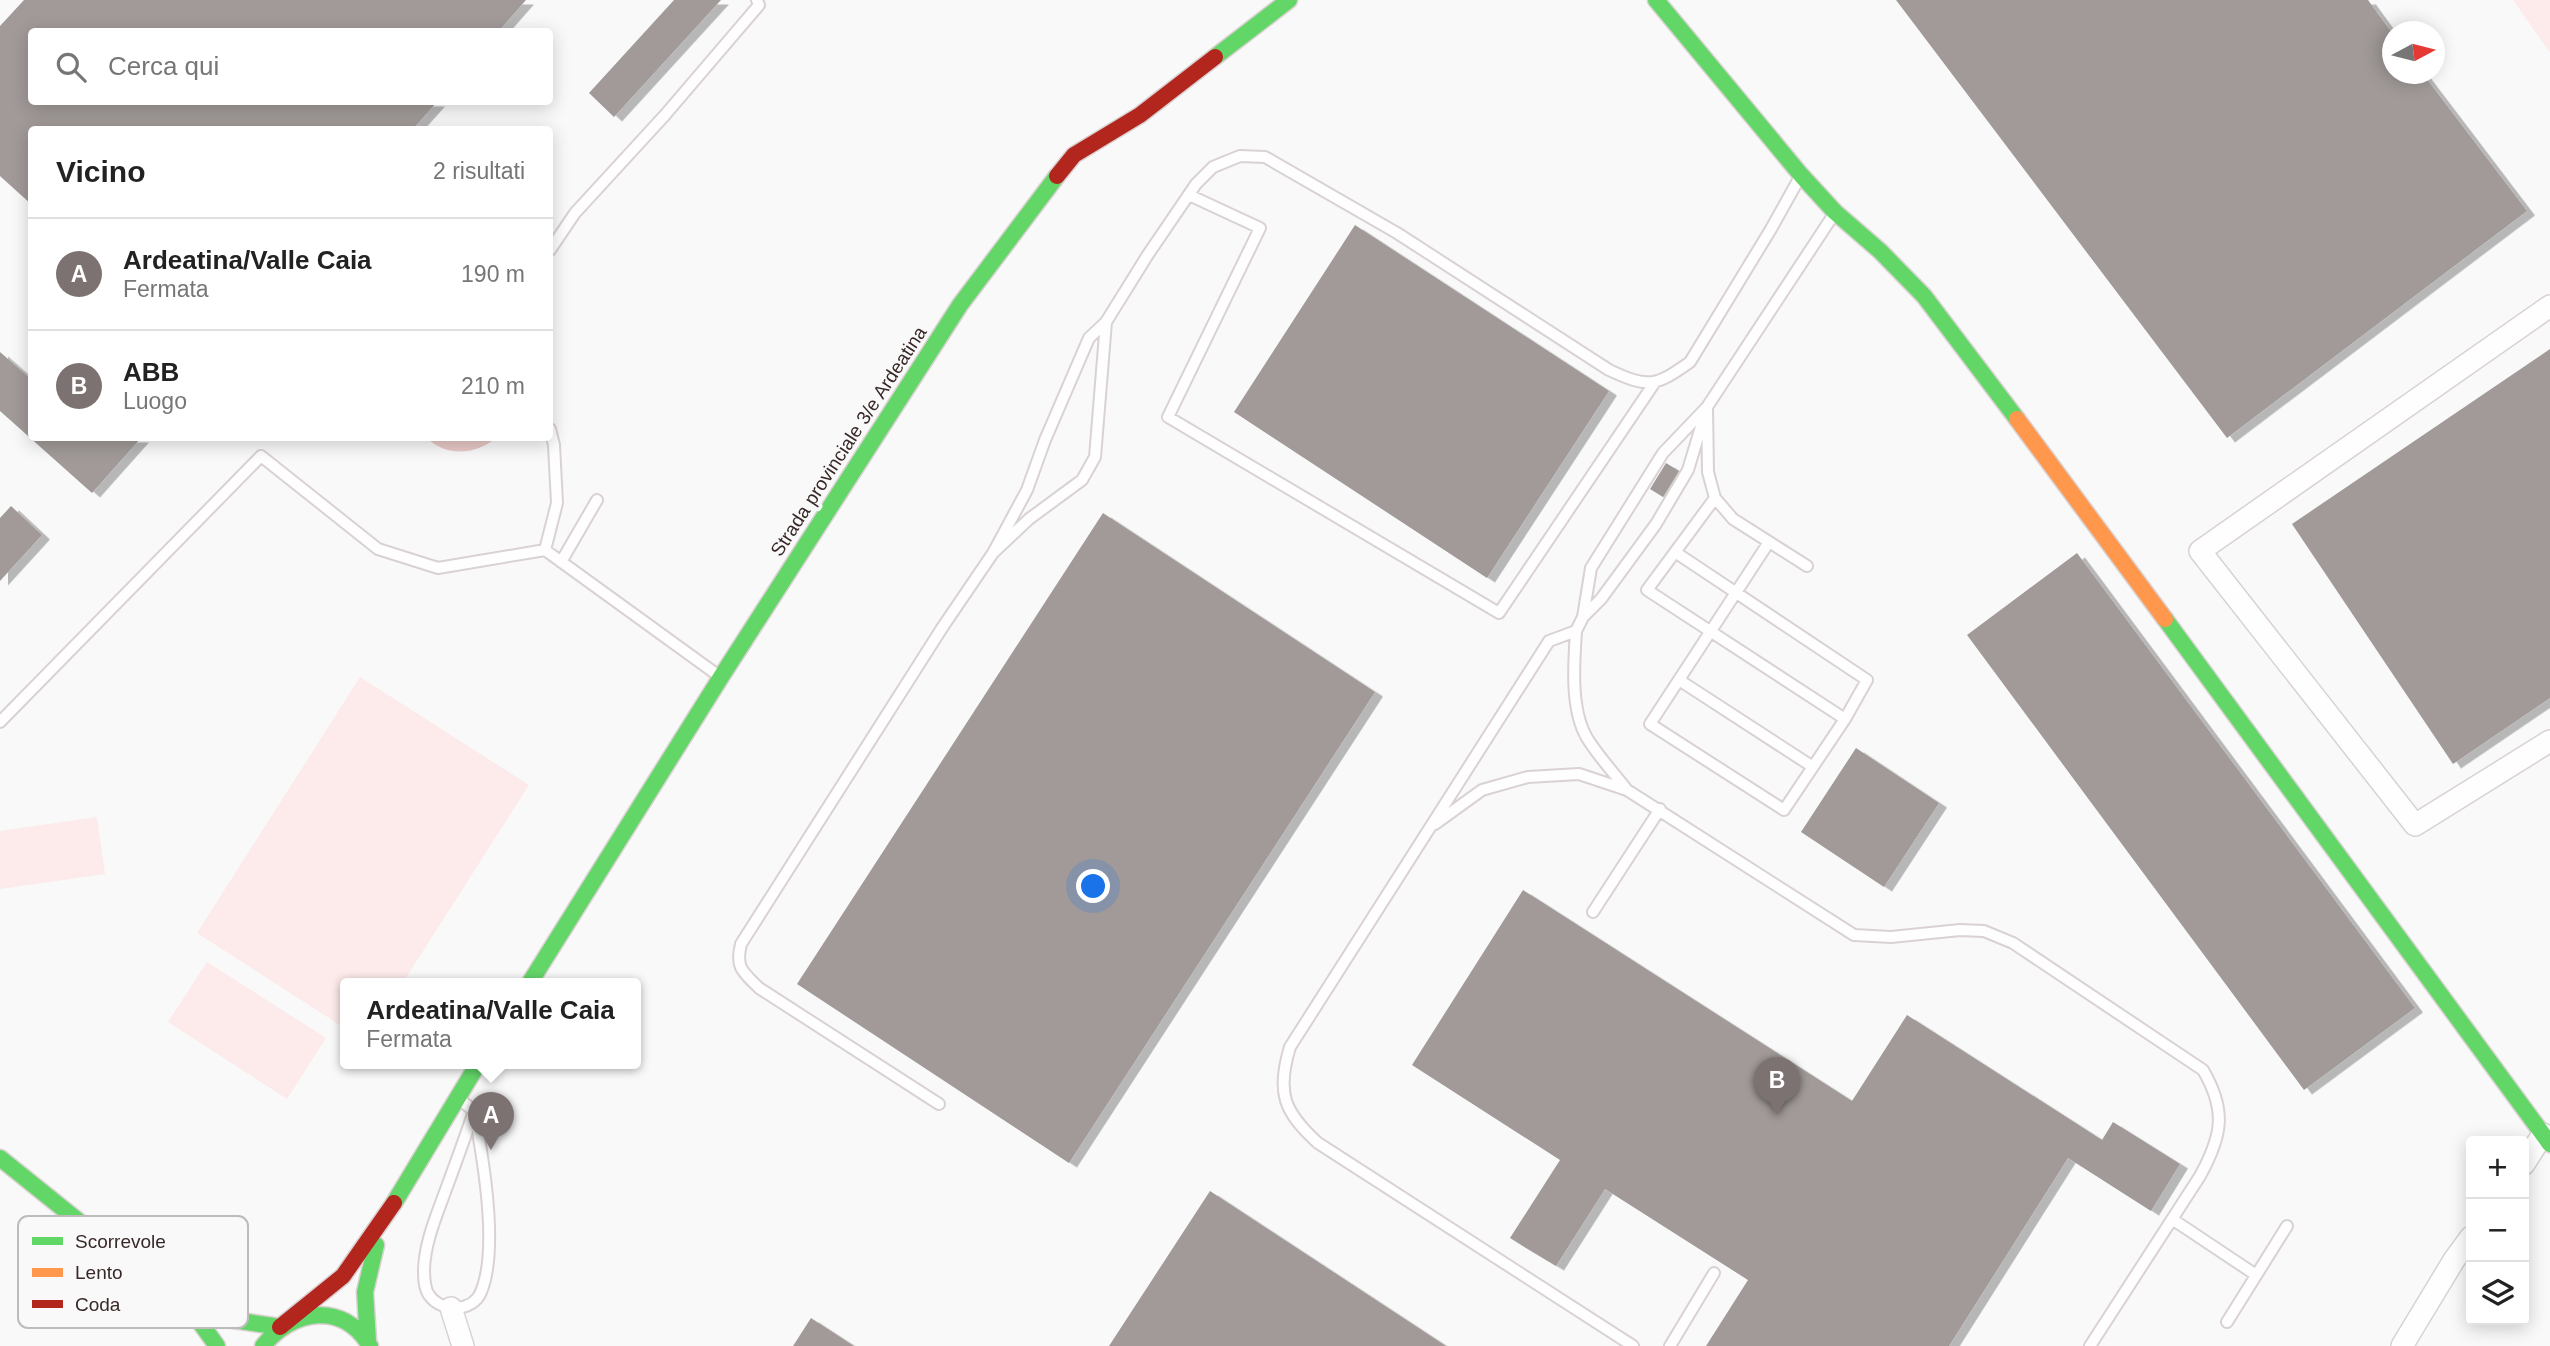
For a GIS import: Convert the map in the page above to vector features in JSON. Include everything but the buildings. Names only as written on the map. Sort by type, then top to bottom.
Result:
[{"type":"main road","name":"Strada provinciale 3/e Ardeatina","points":[[533,978],[721,677],[960,305],[1074,155],[1140,115],[1289,0]]},
{"type":"main road","points":[[1656,0],[1801,175],[1835,212],[1880,251],[1924,296],[2070,490],[2547,1139]]},
{"type":"main road","points":[[263,1346],[280,1327],[343,1276],[383,1222],[475,1069]]},
{"type":"main road","points":[[0,1158],[72,1216]]},
{"type":"main road","points":[[369,1343],[364,1281],[383,1222]]},
{"type":"main road","points":[[248,1322],[280,1327],[311,1315],[332,1316],[350,1324],[369,1343]]},
{"type":"main road","points":[[204,1328],[217,1346]]},
{"type":"street","points":[[2550,306],[2200,551],[2415,825],[2550,741]]},
{"type":"street","points":[[2529,1159],[2547,1139]]},
{"type":"street","points":[[2402,1346],[2466,1244]]},
{"type":"street","points":[[451,1308],[463,1346]]},
{"type":"lane","points":[[553,246],[575,213],[665,116],[759,5],[757,0]]},
{"type":"lane","points":[[939,1104],[759,988],[742,971],[737,958],[741,944],[942,628],[993,553],[1027,490],[1045,439],[1089,338],[1106,322],[1189,195],[1213,167],[1240,156],[1265,157],[1397,233],[1609,370],[1637,383],[1655,382],[1671,376],[1690,362],[1801,175]]},
{"type":"lane","points":[[1189,195],[1260,228],[1168,417],[1499,612],[1655,382]]},
{"type":"lane","points":[[1627,790],[1586,736],[1578,708],[1574,676],[1576,631],[1583,617],[1591,568],[1663,453],[1707,407],[1835,212]]},
{"type":"lane","points":[[993,553],[1029,519],[1082,480],[1095,457],[1106,322]]},
{"type":"lane","points":[[1707,407],[1708,472],[1715,498],[1733,519],[1807,566]]},
{"type":"lane","points":[[1583,617],[1601,599],[1656,524],[1682,481],[1688,470],[1707,407]]},
{"type":"lane","points":[[545,550],[556,503],[553,441]]},
{"type":"lane","points":[[0,722],[261,456],[379,549],[438,568],[545,550],[721,677]]},
{"type":"lane","points":[[1715,498],[1647,590],[1845,719]]},
{"type":"lane","points":[[562,562],[597,500]]},
{"type":"lane","points":[[1675,552],[1736,593],[1867,680],[1845,719],[1784,810],[1650,724],[1736,593],[1769,542]]},
{"type":"lane","points":[[1576,631],[1549,641],[1290,1047],[1283,1070],[1284,1097],[1295,1121],[1318,1143],[1633,1346]]},
{"type":"lane","points":[[1679,680],[1813,767]]},
{"type":"lane","points":[[1430,828],[1482,790],[1528,777],[1579,774],[1627,790],[1660,809],[1854,935],[1891,937],[1960,930],[1984,931],[2012,943],[2203,1070],[2213,1087],[2217,1106],[2219,1125],[2216,1147],[2090,1346]]},
{"type":"lane","points":[[1593,912],[1660,809]]},
{"type":"lane","points":[[457,1098],[474,1111],[486,1191],[488,1264],[481,1294],[474,1303],[451,1308],[435,1302],[428,1294],[424,1271],[425,1257],[431,1231],[474,1111]]},
{"type":"lane","points":[[2172,1219],[2256,1275]]},
{"type":"lane","points":[[2227,1322],[2287,1226]]},
{"type":"lane","points":[[1670,1346],[1714,1273]]},
{"type":"shaded area","points":[[2513,0],[2550,0],[2550,53]]},
{"type":"shaded area","points":[[431,441],[492,441],[479,448],[461,452]]},
{"type":"shaded area","points":[[360,677],[529,785],[406,978],[340,978],[340,1025],[197,933]]},
{"type":"shaded area","points":[[97,817],[105,874],[0,889],[0,831]]},
{"type":"shaded area","points":[[207,962],[326,1038],[287,1099],[168,1022]]},
{"type":"traffic: fast","points":[[1215,57],[1289,0]]},
{"type":"traffic: fast","points":[[1656,0],[1801,175],[1835,212],[1880,251],[1924,296],[2017,419]]},
{"type":"traffic: fast","points":[[533,978],[721,677],[960,305],[1057,176]]},
{"type":"traffic: fast","points":[[2165,619],[2550,1144]]},
{"type":"traffic: fast","points":[[394,1203],[475,1069]]},
{"type":"traffic: fast","points":[[0,1158],[72,1216]]},
{"type":"traffic: fast","points":[[368,1341],[365,1292],[376,1245]]},
{"type":"traffic: fast","points":[[263,1346],[289,1324],[318,1315],[332,1316],[346,1322],[359,1332],[370,1346]]},
{"type":"traffic: fast","points":[[248,1322],[280,1327]]},
{"type":"traffic: fast","points":[[204,1328],[217,1346]]},
{"type":"traffic: slow","points":[[2017,419],[2165,619]]},
{"type":"traffic: jam","points":[[1057,176],[1074,155],[1140,115],[1215,57]]},
{"type":"traffic: jam","points":[[280,1327],[343,1276],[394,1203]]},
{"type":"place","name":"ABB","points":[[1777,1115]]},
{"type":"place","name":"Ardeatina/Valle Caia","points":[[491,1150]]}]
